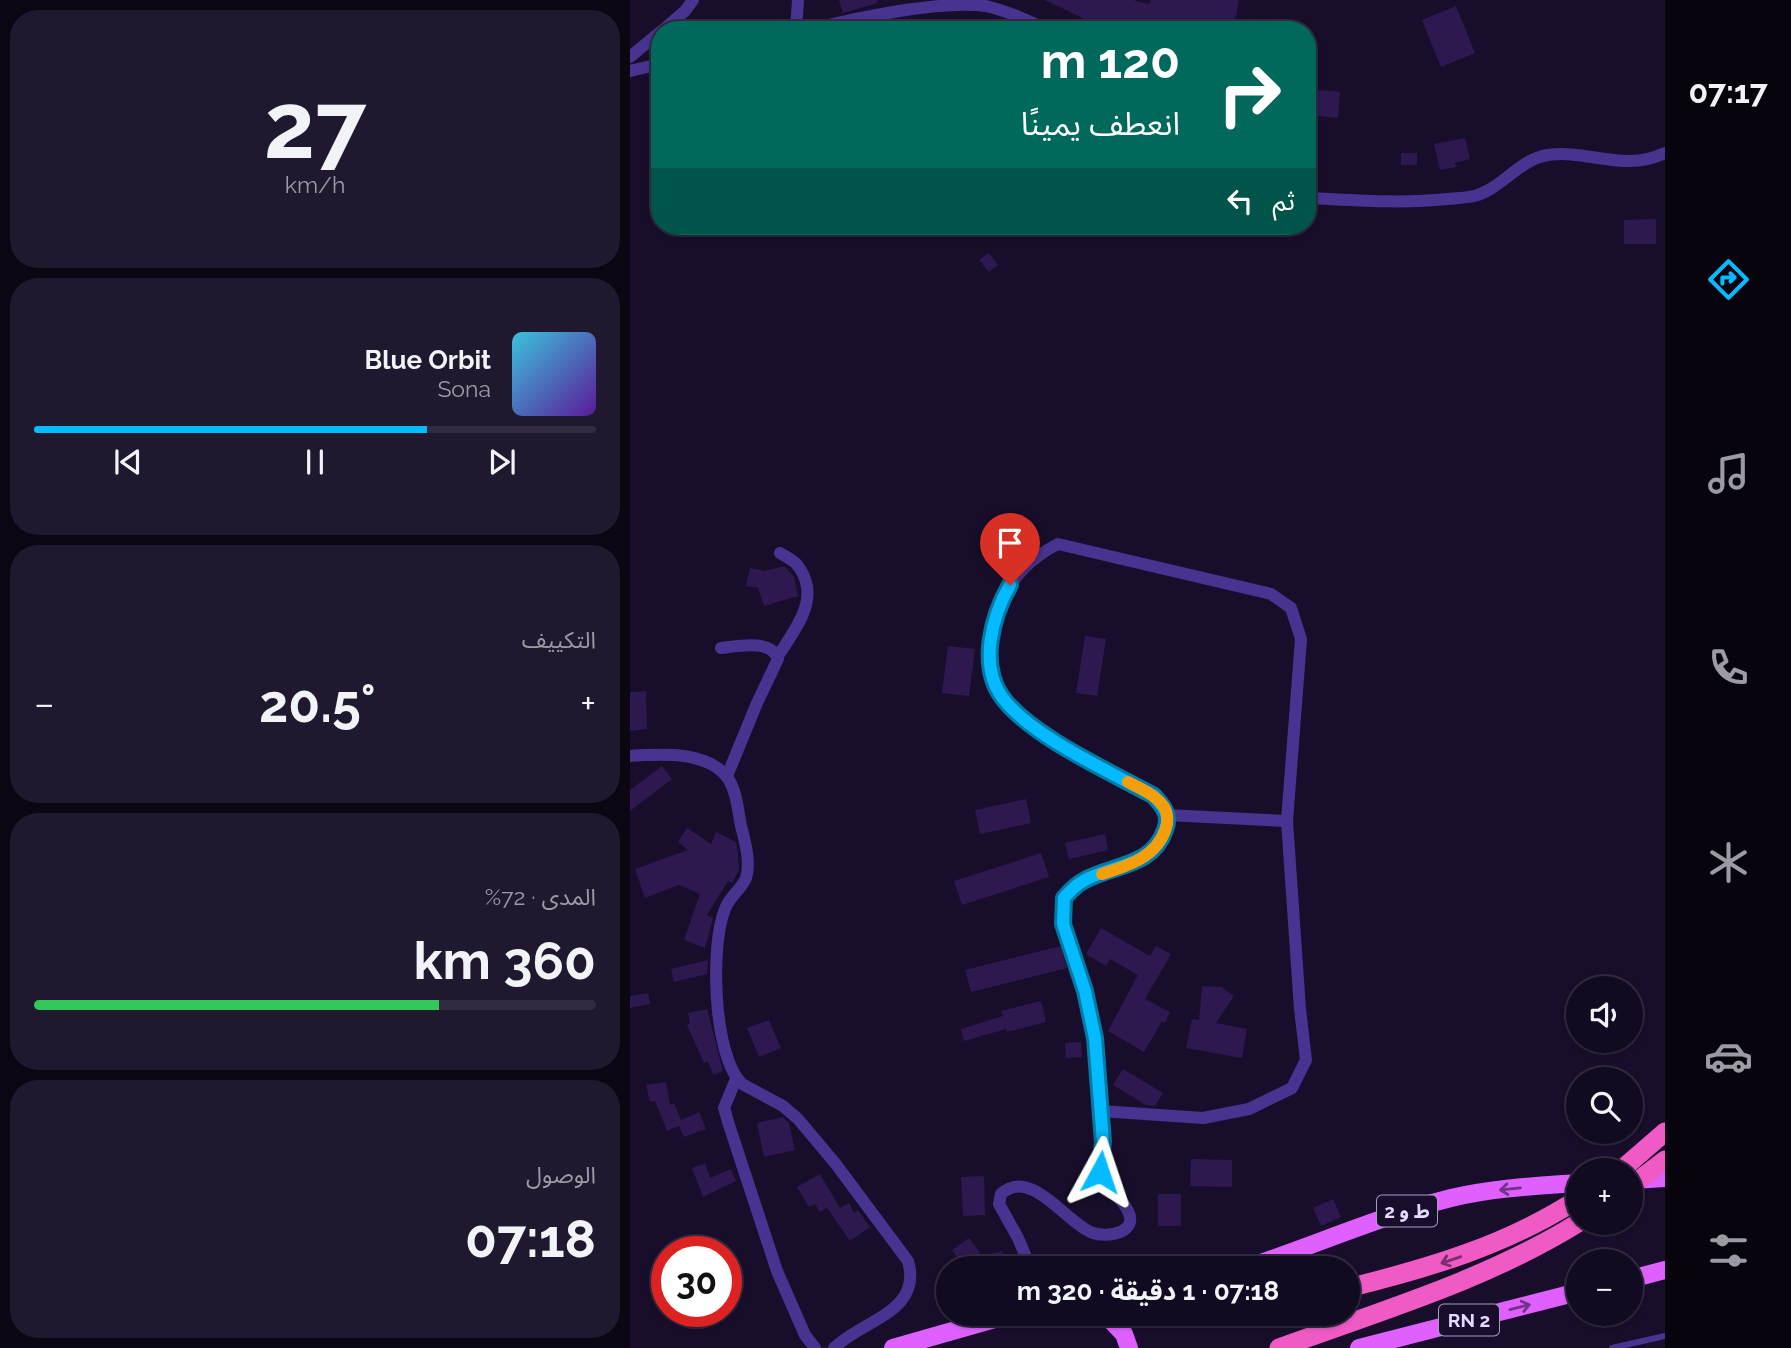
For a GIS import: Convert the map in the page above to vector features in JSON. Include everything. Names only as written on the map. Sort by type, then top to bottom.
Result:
[{"type":"highway","points":[[1635,1158],[1665,1132]]},
{"type":"highway","points":[[1643,1177],[1665,1160]]},
{"type":"highway","points":[[1360,1285],[1441,1264],[1475,1252],[1522,1231],[1566,1206]]},
{"type":"highway","points":[[1279,1348],[1505,1264],[1566,1230]]},
{"type":"main road","points":[[1643,1179],[1665,1178]]},
{"type":"main road","name":"ط و 2","points":[[1279,1256],[1380,1219],[1454,1198],[1502,1189],[1566,1184]]},
{"type":"main road","points":[[1643,1276],[1665,1270]]},
{"type":"main road","name":"RN 2","points":[[1359,1348],[1566,1295]]},
{"type":"main road","points":[[893,1348],[970,1326]]},
{"type":"main road","points":[[1117,1326],[1125,1334],[1129,1348]]},
{"type":"street","points":[[673,21],[685,11],[692,0]]},
{"type":"street","points":[[795,1],[796,21]]},
{"type":"street","points":[[852,21],[933,4],[984,5],[1030,21]]},
{"type":"street","points":[[630,57],[651,39]]},
{"type":"street","points":[[630,71],[651,66]]},
{"type":"street","points":[[1316,198],[1398,202],[1474,196],[1491,188],[1538,156],[1552,154],[1611,161],[1655,158],[1665,153]]},
{"type":"street","points":[[1026,1256],[999,1204],[1001,1194],[1010,1188],[1019,1187],[1044,1195],[1081,1226],[1095,1234],[1115,1235],[1125,1229],[1129,1222],[1128,1211],[1100,1178],[1103,1142],[1095,1038],[1085,991],[1063,924],[1064,898],[1085,880],[1140,860],[1162,840],[1167,824],[1164,807],[1154,796],[1060,745],[1022,717],[1002,697],[996,686],[990,656],[992,629],[1001,601],[1022,569],[1042,552],[1058,544],[1271,594],[1291,608],[1301,639],[1287,821],[1306,1059],[1292,1088],[1249,1109],[1203,1118],[1101,1111]]},
{"type":"street","points":[[727,776],[778,656],[806,612],[807,585],[798,565],[780,553]]},
{"type":"street","points":[[721,648],[754,645],[770,649],[778,656]]},
{"type":"street","points":[[630,756],[704,760],[714,764],[727,776],[736,799],[746,844],[747,871],[745,881],[727,905],[720,927],[716,998],[720,1030],[736,1079],[783,1106],[798,1119],[835,1163],[908,1261],[911,1272],[910,1288],[900,1304],[850,1334],[834,1348]]},
{"type":"street","points":[[1167,814],[1287,821]]},
{"type":"street","points":[[736,1079],[724,1108],[777,1270],[805,1335],[815,1348]]},
{"type":"lane","points":[[1612,1348],[1665,1336]]},
{"type":"building","points":[[839,0],[877,0],[878,3],[843,13]]},
{"type":"building","points":[[1045,0],[1133,0],[1149,4],[1151,0],[1239,0],[1235,21],[1089,21]]},
{"type":"building","points":[[1456,6],[1475,53],[1441,67],[1422,20]]},
{"type":"building","points":[[1316,90],[1340,92],[1338,118],[1316,116]]},
{"type":"building","points":[[1465,138],[1470,159],[1455,163],[1456,167],[1440,170],[1434,144]]},
{"type":"building","points":[[1401,153],[1417,153],[1417,165],[1401,165]]},
{"type":"building","points":[[1656,219],[1656,244],[1624,244],[1624,220]]},
{"type":"building","points":[[989,253],[998,265],[989,272],[979,260]]},
{"type":"building","points":[[784,566],[794,577],[798,596],[764,606],[758,588],[746,586],[750,568],[765,571]]},
{"type":"building","points":[[1085,636],[1106,639],[1097,696],[1076,693]]},
{"type":"building","points":[[948,646],[975,649],[969,696],[942,693]]},
{"type":"building","points":[[646,691],[647,729],[630,731],[630,692]]},
{"type":"building","points":[[662,766],[672,779],[630,811],[630,790]]},
{"type":"building","points":[[1026,799],[1031,823],[980,834],[975,810]]},
{"type":"building","points":[[687,828],[711,844],[716,832],[736,842],[738,853],[739,870],[732,883],[728,881],[707,915],[713,918],[705,948],[684,940],[700,894],[679,885],[645,898],[635,869],[688,850],[678,842]]},
{"type":"building","points":[[1105,834],[1108,850],[1069,859],[1065,843]]},
{"type":"building","points":[[1041,853],[1049,877],[962,905],[954,881]]},
{"type":"building","points":[[1101,928],[1150,956],[1156,946],[1171,954],[1145,999],[1170,1012],[1144,1052],[1108,1031],[1138,975],[1110,959],[1106,966],[1086,954]]},
{"type":"building","points":[[1061,946],[1067,968],[971,992],[965,970]]},
{"type":"building","points":[[708,960],[707,974],[674,982],[671,969]]},
{"type":"building","points":[[1202,986],[1221,987],[1234,996],[1216,1023],[1247,1029],[1242,1058],[1186,1048],[1192,1019],[1199,1020]]},
{"type":"building","points":[[648,993],[650,1004],[630,1008],[630,996]]},
{"type":"building","points":[[1041,1001],[1046,1022],[1007,1032],[1006,1029],[964,1041],[961,1029],[1003,1016],[1001,1011]]},
{"type":"building","points":[[707,1009],[723,1071],[713,1075],[708,1061],[704,1063],[687,1025],[690,1023],[688,1013]]},
{"type":"building","points":[[769,1020],[781,1048],[759,1057],[747,1028]]},
{"type":"building","points":[[1081,1042],[1082,1057],[1066,1058],[1065,1043]]},
{"type":"building","points":[[1123,1069],[1163,1093],[1155,1106],[1146,1105],[1113,1085]]},
{"type":"building","points":[[666,1082],[670,1105],[674,1103],[681,1120],[699,1112],[706,1129],[684,1137],[679,1126],[667,1131],[655,1101],[650,1102],[646,1085]]},
{"type":"building","points":[[783,1117],[789,1123],[795,1150],[764,1157],[757,1123]]},
{"type":"building","points":[[1191,1159],[1232,1160],[1232,1187],[1190,1186]]},
{"type":"building","points":[[705,1163],[710,1178],[731,1169],[736,1181],[703,1197],[692,1168]]},
{"type":"building","points":[[820,1174],[840,1208],[849,1203],[854,1213],[858,1210],[870,1227],[850,1241],[827,1208],[820,1212],[815,1204],[809,1207],[797,1187]]},
{"type":"building","points":[[984,1176],[985,1215],[963,1216],[961,1177]]},
{"type":"building","points":[[1158,1194],[1181,1194],[1181,1226],[1158,1226]]},
{"type":"building","points":[[1333,1199],[1341,1217],[1321,1226],[1313,1208]]},
{"type":"building","points":[[969,1238],[980,1253],[976,1256],[956,1256],[952,1250]]},
{"type":"building","points":[[1002,1251],[1003,1256],[981,1256]]},
{"type":"slow traffic","points":[[1102,874],[1140,860],[1162,840],[1167,824],[1164,807],[1154,796],[1128,782]]},
{"type":"route","points":[[1010,585],[1001,601],[992,629],[990,656],[992,674],[1002,697],[1022,717],[1060,745],[1154,796],[1167,814],[1162,840],[1154,849],[1140,860],[1085,880],[1064,898],[1063,924],[1085,991],[1095,1038],[1103,1142],[1100,1172]]}]
